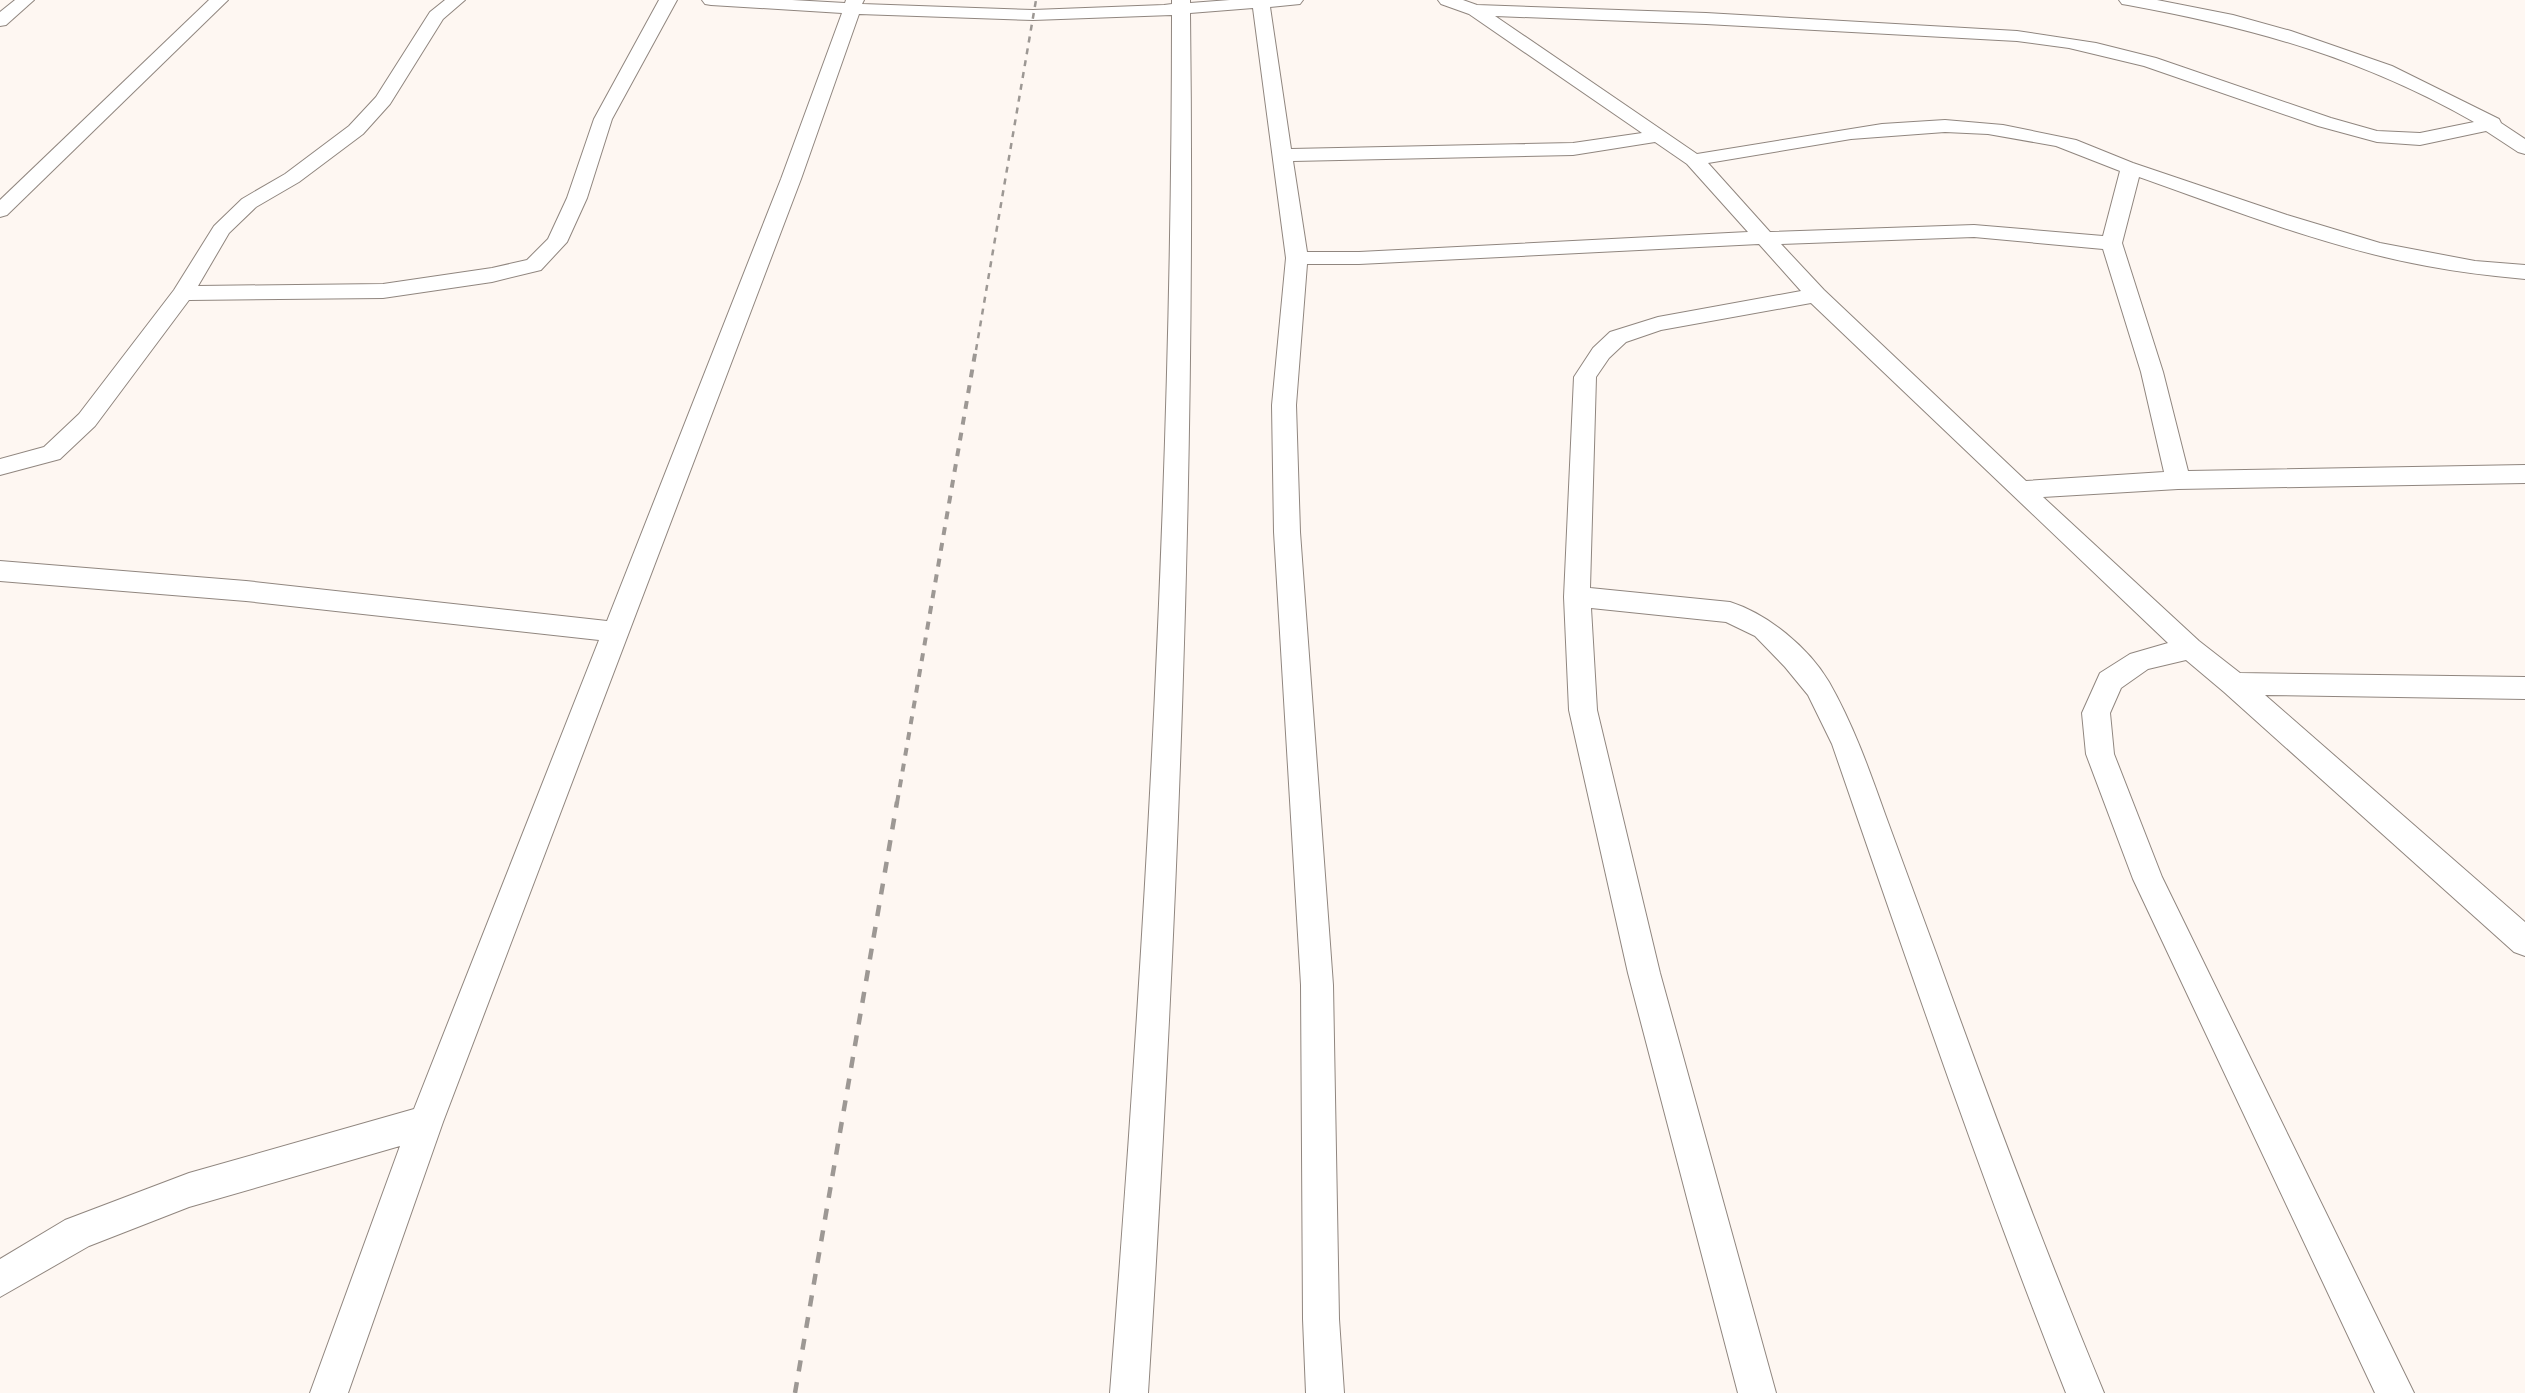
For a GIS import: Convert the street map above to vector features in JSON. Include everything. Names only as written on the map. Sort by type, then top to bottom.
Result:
[{"type":"street","points":[[0,21],[25,0]]},
{"type":"street","points":[[0,211],[219,0]]},
{"type":"street","points":[[0,467],[52,453],[87,420],[183,293],[221,230],[249,203],[292,178],[356,130],[383,100],[436,16],[456,0]]},
{"type":"street","points":[[183,293],[383,292],[492,275],[534,266],[557,242],[577,198],[603,120],[668,0]]},
{"type":"street","points":[[711,0],[854,4],[1034,15],[1181,4],[1261,3],[1294,0]]},
{"type":"street","points":[[1447,0],[1475,10],[1694,160],[1816,295],[2020,490],[2190,648],[2234,684],[2525,942]]},
{"type":"street","points":[[2128,0],[2238,23],[2323,45],[2388,69],[2492,124],[2525,148]]},
{"type":"street","points":[[1261,3],[1297,258],[1284,405],[1285,454],[1287,532],[1317,985],[1321,1319],[1325,1393]]},
{"type":"street","points":[[329,1393],[426,1122],[791,180],[854,4]]},
{"type":"street","points":[[1130,1393],[1142,1217],[1165,789],[1180,422],[1183,220],[1181,4]]},
{"type":"street","points":[[1475,10],[1648,15],[1976,31],[2104,49],[2148,60],[2356,133],[2397,139],[2424,139],[2448,136],[2492,124]]},
{"type":"street","points":[[1694,160],[1850,134],[1904,128],[1946,126],[1986,128],[2061,142],[2130,168],[2372,248],[2444,263],[2525,272]]},
{"type":"street","points":[[1283,155],[1573,149],[1659,136]]},
{"type":"street","points":[[2130,168],[2112,243],[2152,372],[2178,480]]},
{"type":"street","points":[[1297,258],[1408,256],[1763,238],[1974,232],[2112,243]]},
{"type":"street","points":[[1757,1393],[1644,973],[1583,710],[1577,597],[1585,377],[1601,353],[1618,337],[1658,324],[1816,295]]},
{"type":"street","points":[[2020,490],[2178,480],[2383,478],[2525,474]]},
{"type":"street","points":[[0,571],[246,591],[617,632]]},
{"type":"street","points":[[1577,597],[1730,612],[1764,629],[1795,660],[1818,688],[1846,744],[1960,1064],[2054,1317],[2085,1393]]},
{"type":"street","points":[[2190,648],[2140,662],[2110,681],[2096,713],[2100,754],[2148,879],[2395,1393]]},
{"type":"street","points":[[2234,684],[2525,688]]},
{"type":"street","points":[[0,1279],[78,1233],[189,1190],[426,1122]]},
{"type":"railway","points":[[976,350],[1036,0]]},
{"type":"railway","points":[[897,803],[976,348]]},
{"type":"railway","points":[[795,1393],[897,802]]}]
